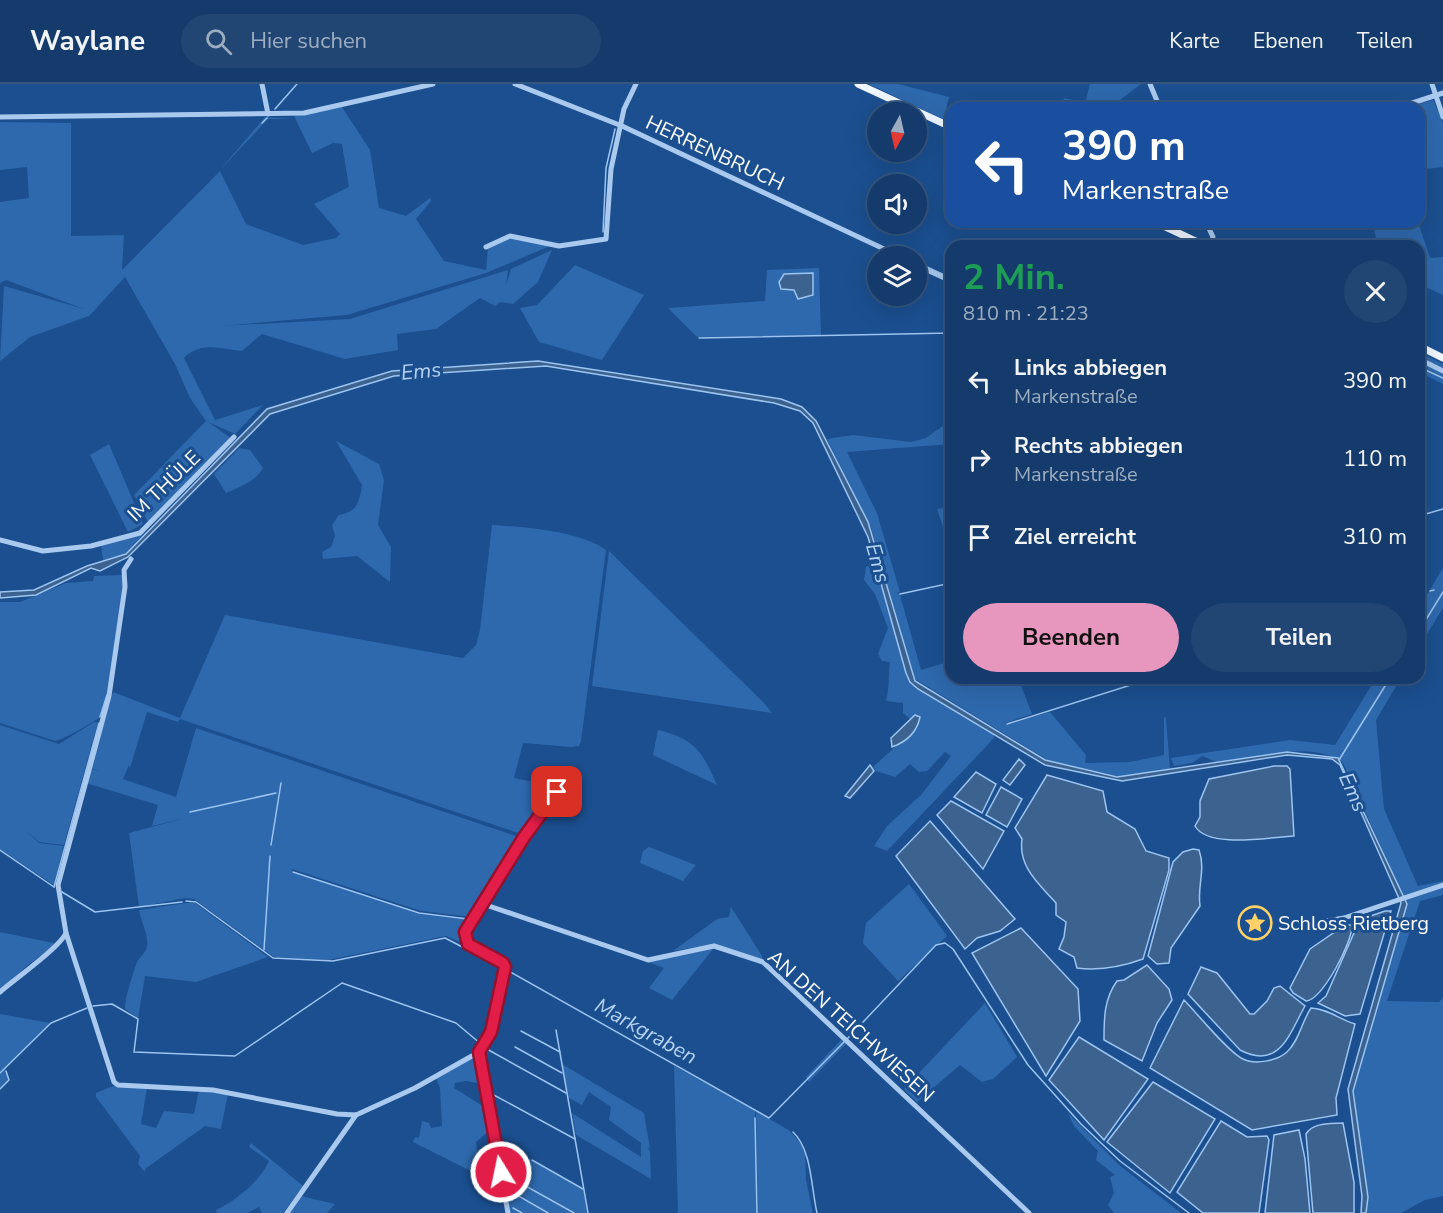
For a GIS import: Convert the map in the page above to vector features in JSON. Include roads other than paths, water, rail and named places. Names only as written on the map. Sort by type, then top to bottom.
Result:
[{"type":"main road","points":[[858,84],[945,124]]},
{"type":"main road","points":[[1168,228],[1195,240]]},
{"type":"main road","points":[[1425,349],[1443,358]]},
{"type":"street","points":[[262,84],[268,114]]},
{"type":"street","points":[[0,117],[304,113],[433,84]]},
{"type":"street","name":"HERRENBRUCH","points":[[515,84],[622,126],[877,246]]},
{"type":"street","points":[[486,247],[510,236],[559,246],[606,239],[611,169],[624,109],[636,84]]},
{"type":"street","points":[[1150,84],[1158,102]]},
{"type":"street","points":[[1432,84],[1443,117]]},
{"type":"street","points":[[1416,102],[1443,93]]},
{"type":"street","points":[[927,270],[945,278]]},
{"type":"street","points":[[1425,362],[1443,371]]},
{"type":"street","name":"IM THÜLE","points":[[0,540],[43,551],[92,546],[140,533],[234,437]]},
{"type":"street","points":[[131,559],[123,570],[125,587],[109,696],[59,877],[66,933],[116,1084],[213,1089],[337,1114],[356,1115],[414,1088],[479,1052],[491,1032],[505,967],[503,963],[468,944],[464,938],[465,932],[524,837],[557,792]]},
{"type":"street","points":[[1308,924],[1344,918],[1443,885]]},
{"type":"street","name":"AN DEN TEICHWIESEN","points":[[483,904],[648,960],[714,946],[748,955],[763,962],[1029,1213]]},
{"type":"street","points":[[0,992],[29,966],[61,944],[66,933]]},
{"type":"street","points":[[61,944],[72,946]]},
{"type":"street","points":[[479,1052],[508,1213]]},
{"type":"street","points":[[288,1213],[356,1115]]},
{"type":"water","points":[[813,273],[813,295],[798,299],[794,290],[781,289],[779,282],[784,274]]},
{"type":"water","name":"Ems","points":[[538,361],[781,399],[802,407],[816,421],[868,522],[915,681],[1045,760],[1117,777],[1287,752],[1338,758],[1407,904],[1353,1091],[1368,1197],[1366,1213],[1361,1213],[1362,1196],[1348,1089],[1401,903],[1340,765],[1332,759],[1287,755],[1122,781],[1045,765],[918,689],[910,682],[906,673],[868,537],[813,423],[800,411],[774,403],[546,366],[394,376],[270,414],[128,557],[100,571],[91,568],[36,595],[0,598],[0,592],[34,590],[87,566],[126,554],[267,409],[392,371]]},
{"type":"water","points":[[915,715],[920,717],[914,732],[892,747],[891,738]]},
{"type":"water","points":[[1019,759],[1025,765],[1010,785],[1003,780]]},
{"type":"water","points":[[870,765],[874,771],[850,798],[845,796]]},
{"type":"water","points":[[1274,766],[1287,766],[1290,769],[1294,836],[1226,840],[1202,833],[1195,826],[1200,817],[1200,801],[1209,779]]},
{"type":"water","points":[[976,772],[996,784],[982,813],[954,797]]},
{"type":"water","points":[[1047,775],[1103,791],[1107,812],[1135,829],[1146,851],[1169,858],[1169,870],[1143,959],[1110,968],[1077,968],[1074,957],[1059,949],[1064,937],[1066,922],[1056,915],[1056,903],[1027,867],[1023,858],[1022,839],[1015,828]]},
{"type":"water","points":[[1001,787],[1022,799],[1007,827],[986,815]]},
{"type":"water","points":[[951,801],[1004,831],[983,869],[937,815]]},
{"type":"water","points":[[930,821],[1015,919],[1000,931],[977,938],[965,949],[896,856]]},
{"type":"water","points":[[1199,850],[1201,857],[1200,906],[1171,948],[1169,963],[1157,964],[1148,956],[1173,862],[1183,852]]},
{"type":"water","points":[[1391,911],[1360,1014],[1345,1016],[1318,1003],[1326,996],[1358,924],[1362,919]]},
{"type":"water","points":[[1345,925],[1352,925],[1351,933],[1342,956],[1328,981],[1313,998],[1306,1001],[1293,993],[1290,988],[1310,949]]},
{"type":"water","points":[[1021,928],[1078,989],[1080,1021],[1046,1076],[972,953]]},
{"type":"water","points":[[1147,965],[1169,989],[1172,1000],[1157,1023],[1142,1061],[1104,1040],[1104,1024],[1109,995],[1117,981],[1124,980]]},
{"type":"water","points":[[1201,967],[1217,973],[1250,1014],[1254,1014],[1267,1001],[1274,988],[1280,986],[1305,1006],[1282,1046],[1265,1056],[1240,1050],[1188,994]]},
{"type":"water","points":[[1184,1000],[1230,1049],[1243,1059],[1254,1062],[1272,1060],[1287,1052],[1295,1042],[1311,1008],[1323,1010],[1355,1024],[1336,1098],[1337,1115],[1252,1130],[1150,1068]]},
{"type":"water","points":[[1079,1037],[1148,1079],[1104,1140],[1049,1080]]},
{"type":"water","points":[[1153,1082],[1215,1119],[1170,1193],[1107,1142]]},
{"type":"water","points":[[1221,1121],[1247,1137],[1267,1136],[1269,1140],[1259,1213],[1203,1213],[1177,1192]]},
{"type":"water","points":[[1343,1123],[1354,1182],[1354,1213],[1313,1213],[1306,1134],[1313,1127]]},
{"type":"water","points":[[1299,1130],[1305,1159],[1310,1213],[1265,1213],[1274,1135]]},
{"type":"waterway","points":[[275,109],[297,84]]},
{"type":"waterway","points":[[262,123],[267,118]]},
{"type":"waterway","points":[[603,232],[606,168],[615,129]]},
{"type":"waterway","points":[[927,267],[945,275]]},
{"type":"waterway","points":[[699,338],[945,333]]},
{"type":"waterway","points":[[1425,370],[1443,378]]},
{"type":"waterway","points":[[1425,514],[1443,509]]},
{"type":"waterway","points":[[900,594],[945,584]]},
{"type":"waterway","points":[[1430,591],[1434,590]]},
{"type":"waterway","points":[[1425,621],[1443,592]]},
{"type":"waterway","points":[[1007,724],[1134,684]]},
{"type":"waterway","points":[[1339,760],[1386,684]]},
{"type":"waterway","points":[[100,717],[107,695]]},
{"type":"waterway","points":[[54,887],[99,723]]},
{"type":"waterway","points":[[271,845],[281,783]]},
{"type":"waterway","points":[[190,812],[276,793]]},
{"type":"waterway","name":"Markgraben","points":[[0,850],[54,887]]},
{"type":"waterway","points":[[264,950],[270,856]]},
{"type":"waterway","points":[[293,872],[419,913],[468,919]]},
{"type":"waterway","name":"Markgraben","points":[[62,892],[95,912],[182,902]]},
{"type":"waterway","name":"Markgraben","points":[[186,901],[196,902],[273,958],[333,961],[445,938],[501,967]]},
{"type":"waterway","points":[[847,1039],[936,945],[945,943],[953,949],[1028,1065],[1081,1124],[1120,1161],[1189,1213]]},
{"type":"waterway","name":"Markgraben","points":[[507,970],[769,1118],[844,1042]]},
{"type":"waterway","points":[[93,1006],[112,1004],[138,1019],[134,1052],[235,1056],[342,983],[456,1023],[481,1044]]},
{"type":"waterway","points":[[0,1073],[51,1023],[87,1008]]},
{"type":"waterway","points":[[556,1030],[588,1213]]},
{"type":"waterway","points":[[521,1031],[560,1052]]},
{"type":"waterway","points":[[515,1047],[562,1073]]},
{"type":"waterway","points":[[485,1048],[566,1093]]},
{"type":"waterway","points":[[0,1089],[9,1080],[6,1071]]},
{"type":"waterway","points":[[492,1094],[575,1139]]},
{"type":"waterway","points":[[755,1118],[757,1213]]},
{"type":"waterway","name":"Markgraben","points":[[793,1132],[804,1149],[807,1159],[817,1213]]},
{"type":"waterway","points":[[532,1160],[583,1189]]},
{"type":"waterway","points":[[506,1175],[574,1213]]},
{"type":"waterway","points":[[508,1190],[548,1213]]},
{"type":"waterway","points":[[513,1208],[522,1213]]},
{"type":"place","name":"Schloss Rietberg","points":[[1255,923]]}]
